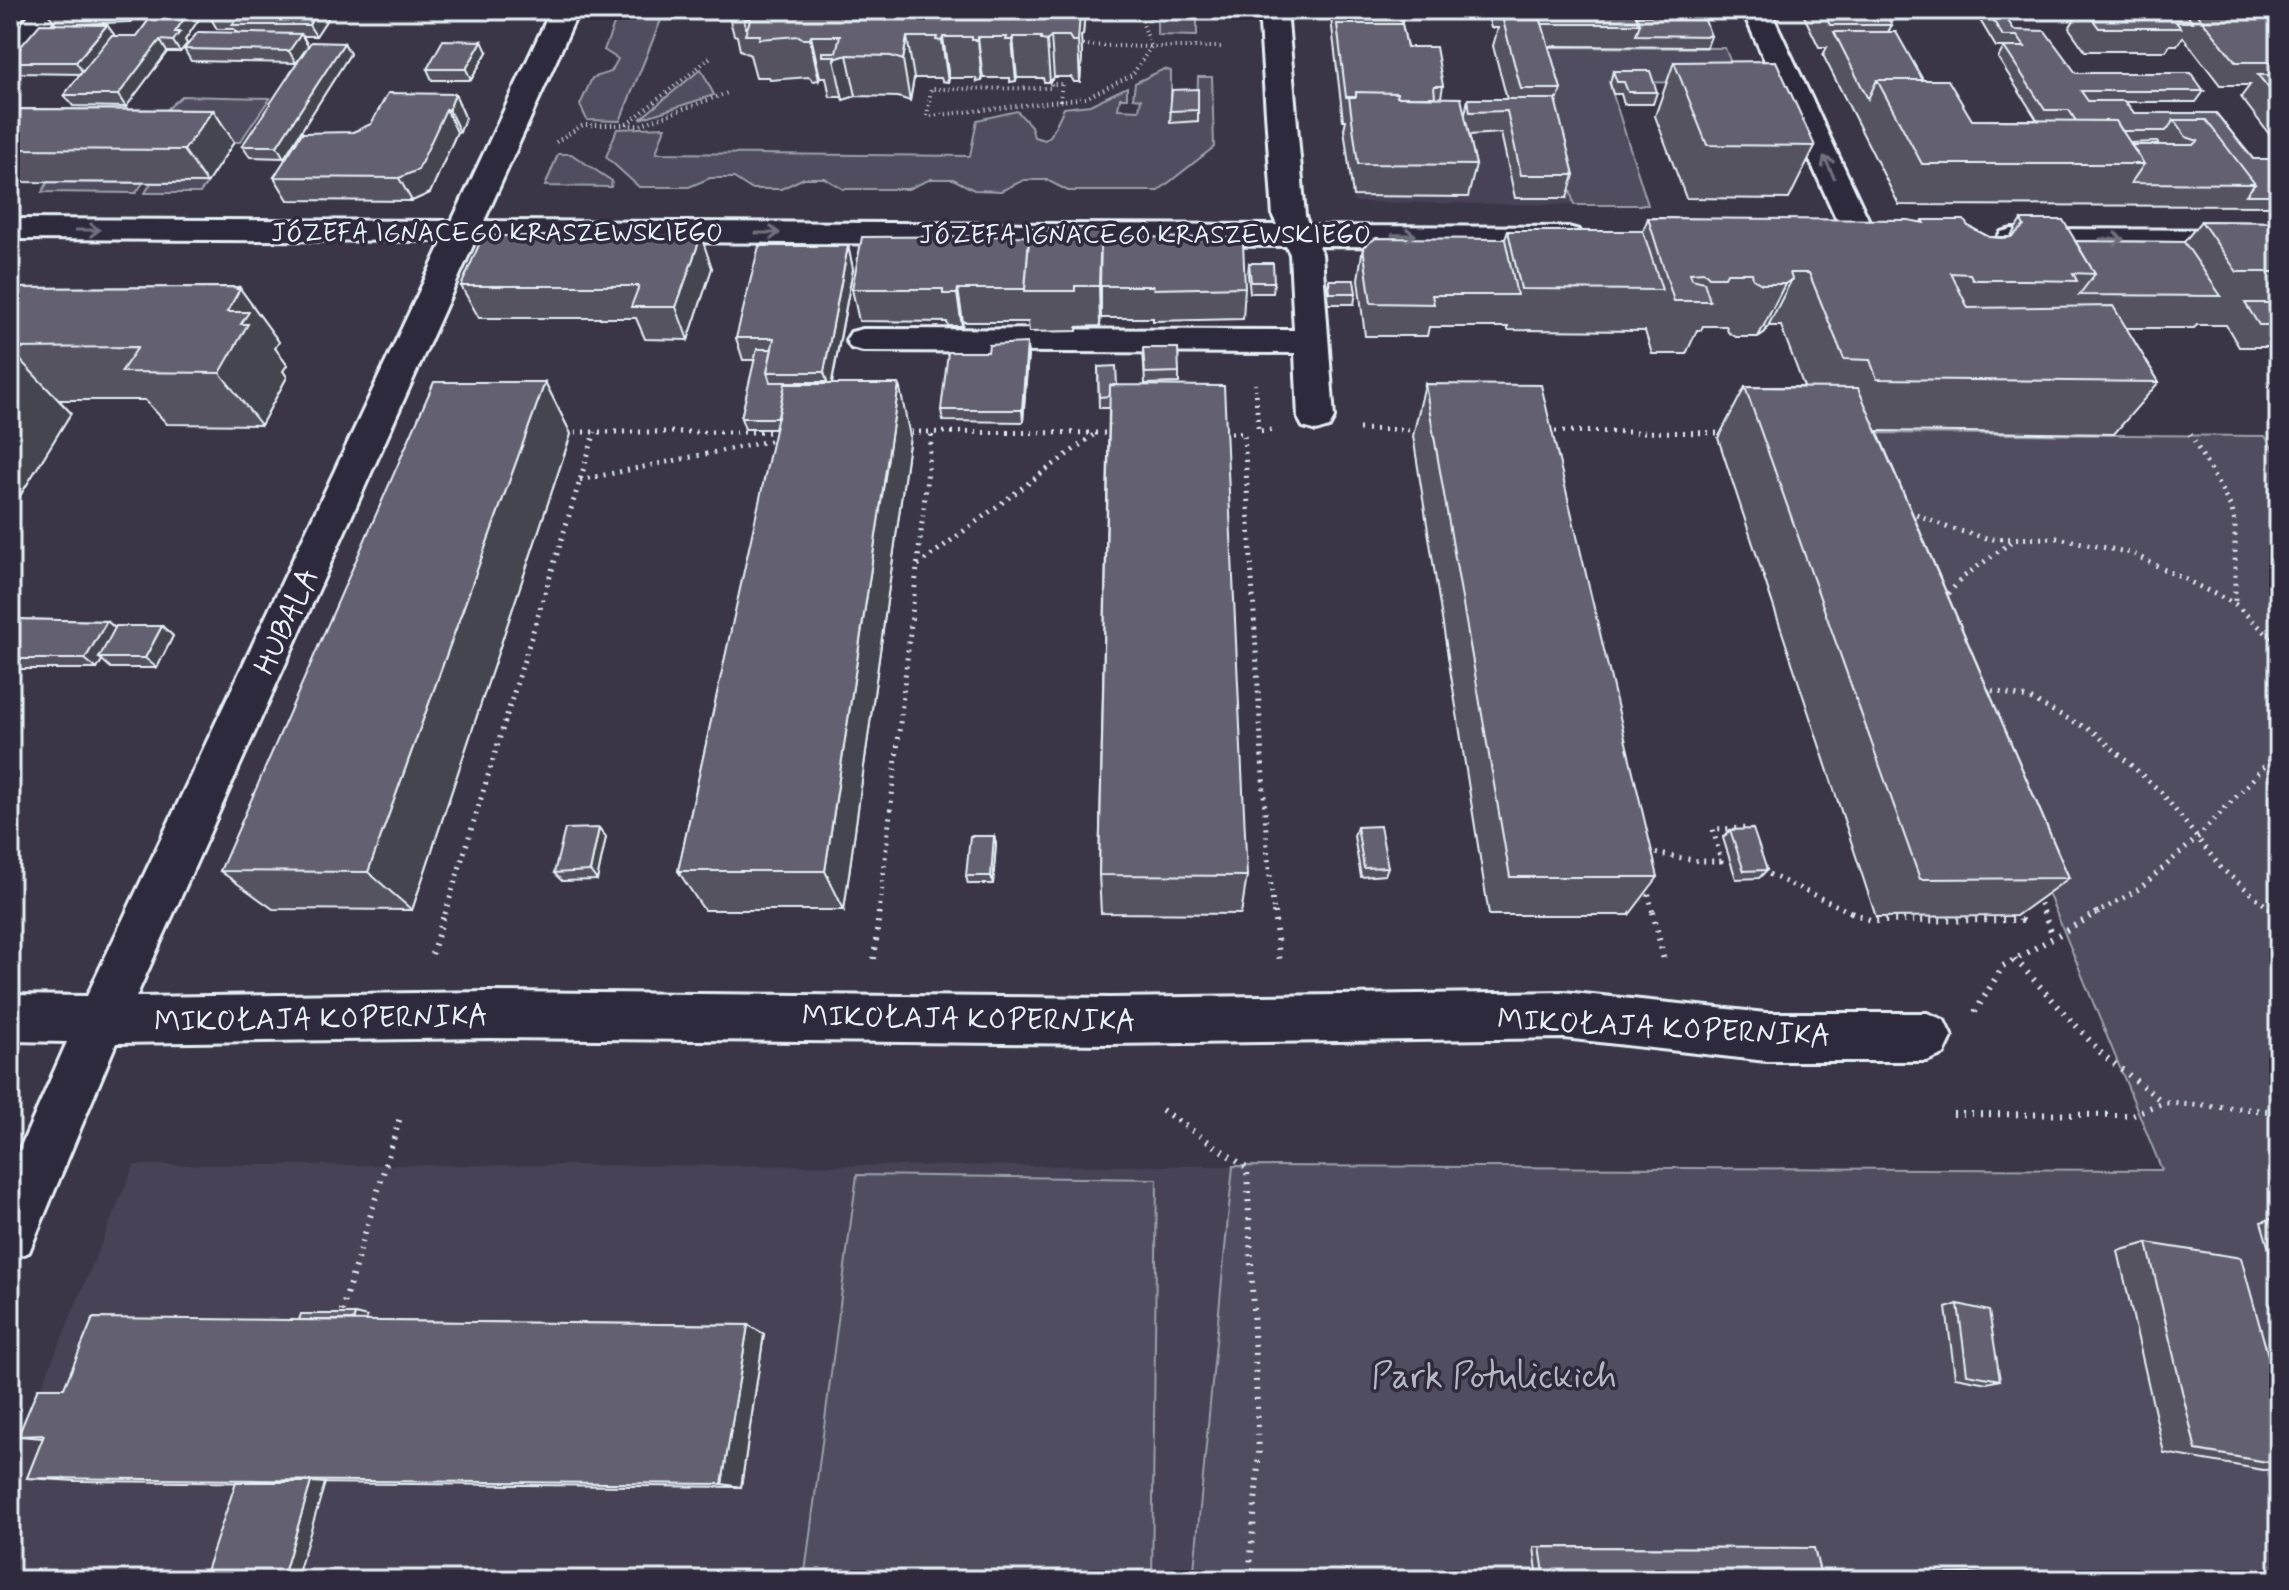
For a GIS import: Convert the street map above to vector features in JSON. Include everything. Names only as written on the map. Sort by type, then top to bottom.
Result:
[{"type":"street","points":[[10,56],[47,10]]},
{"type":"street","name":"HUBALA","points":[[10,1233],[101,1020],[565,10]]},
{"type":"street","points":[[1273,10],[1289,216],[1306,254],[1309,342],[1301,424]]},
{"type":"street","points":[[1756,10],[1860,238]]},
{"type":"street","name":"JÓZEFA IGNACEGO KRASZEWSKIEGO","points":[[10,229],[1599,237]]},
{"type":"street","points":[[1987,238],[2279,240]]},
{"type":"street","points":[[863,340],[1309,342]]},
{"type":"street","name":"MIKOŁAJA KOPERNIKA","points":[[10,1018],[101,1020],[489,1015],[1110,1021],[1564,1015],[1766,1037],[1927,1037]]},
{"type":"path","points":[[1118,10],[1142,21],[1151,47]]},
{"type":"path","points":[[1073,45],[1221,47]]},
{"type":"path","points":[[1062,84],[1051,84],[1051,88],[931,89],[929,116],[1086,98],[1132,75],[1151,47]]},
{"type":"path","points":[[626,125],[711,57]]},
{"type":"path","points":[[1060,101],[1062,77]]},
{"type":"path","points":[[556,142],[583,125],[640,125],[730,92]]},
{"type":"path","points":[[1258,431],[1301,424]]},
{"type":"path","points":[[1353,429],[1423,430]]},
{"type":"path","points":[[1546,445],[1543,431],[1726,433]]},
{"type":"path","points":[[564,432],[790,432],[779,439],[580,480]]},
{"type":"path","points":[[432,954],[595,432]]},
{"type":"path","points":[[900,432],[1127,433]]},
{"type":"path","points":[[874,959],[932,432]]},
{"type":"path","points":[[917,566],[1097,433]]},
{"type":"path","points":[[1215,433],[1244,433],[1267,849],[1280,964]]},
{"type":"path","points":[[2190,434],[2232,509],[2235,523],[2235,604]]},
{"type":"path","points":[[1906,510],[1927,521],[1971,535],[2015,539],[2058,538],[2107,546],[2156,564],[2235,604],[2279,645]]},
{"type":"path","points":[[1937,608],[1962,578],[2015,539]]},
{"type":"path","points":[[1978,688],[2028,698],[2076,720],[2094,732],[2161,792],[2222,869],[2279,916]]},
{"type":"path","points":[[1927,1037],[1949,1032],[1970,1020],[2003,966],[2139,889],[2198,837],[2279,751]]},
{"type":"path","points":[[1639,851],[1699,861],[1721,861],[1713,829],[1750,828],[1755,844]]},
{"type":"path","points":[[1759,859],[1763,874],[1872,921],[2021,920],[2016,906]]},
{"type":"path","points":[[1646,882],[1664,960]]},
{"type":"path","points":[[2036,892],[2053,936]]},
{"type":"path","points":[[2015,959],[2046,990],[2097,1053],[2128,1079],[2164,1102]]},
{"type":"path","points":[[1953,1114],[2131,1115],[2164,1102],[2279,1112]]},
{"type":"path","points":[[1162,1110],[1247,1168],[1259,1452],[1249,1580]]},
{"type":"path","points":[[336,1330],[401,1114]]},
{"type":"shaded area","points":[[1343,120],[1551,121],[1574,205],[1353,202]]},
{"type":"shaded area","points":[[134,1165],[1233,1166],[1192,1580],[10,1580],[10,1462]]},
{"type":"green space","points":[[1133,10],[1212,10],[1213,19],[1197,20],[1197,36],[1157,35],[1157,21]]},
{"type":"green space","points":[[663,15],[620,121],[587,120],[580,105],[592,78],[611,72],[618,59],[604,50],[617,17]]},
{"type":"green space","points":[[1533,47],[1725,48],[1739,83],[1609,82],[1648,205],[1574,205]]},
{"type":"green space","points":[[701,69],[714,95],[640,119]]},
{"type":"green space","points":[[1164,69],[1171,71],[1171,102],[1197,121],[1198,77],[1212,77],[1214,147],[1158,191],[1068,191],[1047,180],[1024,180],[1001,191],[974,190],[953,179],[931,179],[908,189],[843,189],[824,178],[804,178],[781,189],[751,189],[734,178],[710,178],[689,187],[639,187],[606,157],[617,129],[665,127],[656,153],[970,156],[977,120],[1017,111],[1031,126],[1034,137],[1045,140],[1051,135],[1064,108],[1090,105],[1127,87],[1127,98],[1120,98],[1118,109],[1139,110],[1141,99],[1133,98],[1135,83]]},
{"type":"green space","points":[[182,96],[270,98],[240,142],[22,141],[153,122]]},
{"type":"green space","points":[[558,154],[571,154],[612,181],[611,187],[545,186]]},
{"type":"green space","points":[[48,182],[143,183],[136,193],[42,192]]},
{"type":"green space","points":[[151,183],[207,183],[200,193],[145,193]]},
{"type":"green space","name":"Park Potulickich","points":[[1859,433],[2265,436],[2279,459],[2279,1580],[1193,1580],[1233,1166],[2162,1170]]},
{"type":"green space","points":[[857,1175],[1157,1179],[1152,1580],[804,1580]]},
{"type":"building","points":[[156,10],[190,10],[175,32],[180,32],[173,41],[160,40],[118,95],[64,95],[111,36],[137,36]]},
{"type":"building","points":[[285,10],[319,10],[309,25],[232,25],[237,18],[280,18]]},
{"type":"building","points":[[732,10],[1074,10],[1080,14],[1078,41],[1072,41],[1069,36],[1051,36],[1047,41],[1041,40],[1041,37],[1006,40],[1007,37],[978,37],[978,40],[972,40],[972,37],[943,37],[942,41],[936,40],[937,37],[907,37],[903,60],[891,56],[847,55],[834,59],[835,56],[822,56],[822,52],[836,52],[840,36],[759,39],[760,35],[745,35],[751,17],[744,20],[743,16]]},
{"type":"building","points":[[1338,10],[1403,10],[1404,14],[1338,14]]},
{"type":"building","points":[[1491,10],[1526,10],[1527,13],[1501,13],[1500,17],[1493,17]]},
{"type":"building","points":[[1532,10],[1634,10],[1640,24],[1542,24],[1539,13]]},
{"type":"building","points":[[1822,10],[1883,10],[1892,25],[1830,25]]},
{"type":"building","points":[[1987,10],[2001,10],[2014,30],[2045,31],[2076,73],[2191,73],[2204,91],[2081,91],[2088,101],[2124,101],[2134,113],[2216,113],[2253,159],[2279,159],[2279,195],[2246,195],[2255,184],[2206,120],[2174,120],[2166,131],[2122,131],[2116,121],[2076,121],[2069,110],[2045,110],[2004,47],[2025,47],[2017,36],[2003,36]]},
{"type":"building","points":[[2086,10],[2183,10],[2193,22],[2176,22],[2181,28],[2099,28]]},
{"type":"building","points":[[2194,10],[2264,10],[2279,27],[2279,62],[2236,62]]},
{"type":"building","points":[[1501,13],[1539,13],[1561,89],[1521,89]]},
{"type":"building","points":[[1703,15],[1711,36],[1636,35],[1640,24],[1636,16]]},
{"type":"building","points":[[40,24],[107,25],[76,62],[10,62]]},
{"type":"building","points":[[1337,24],[1402,24],[1407,47],[1436,47],[1443,86],[1434,86],[1435,97],[1397,97],[1397,93],[1356,92],[1356,97],[1346,97]]},
{"type":"building","points":[[198,32],[301,34],[289,51],[184,49]]},
{"type":"building","points":[[1834,32],[1896,32],[1923,80],[1877,80],[1868,99]]},
{"type":"building","points":[[443,40],[482,41],[466,69],[427,69]]},
{"type":"building","points":[[311,42],[344,43],[277,146],[242,146]]},
{"type":"building","points":[[1776,61],[1815,146],[1707,145],[1674,62]]},
{"type":"building","points":[[1613,71],[1650,71],[1657,92],[1628,92],[1624,82],[1617,82]]},
{"type":"building","points":[[2258,75],[2279,75],[2279,101]]},
{"type":"building","points":[[1877,80],[1948,80],[1972,120],[2116,121],[2144,164],[1922,164]]},
{"type":"building","points":[[1198,89],[1198,110],[1170,111],[1172,90]]},
{"type":"building","points":[[1356,92],[1397,93],[1397,97],[1461,98],[1476,165],[1358,164],[1349,97],[1356,97]]},
{"type":"building","points":[[388,93],[455,94],[418,170],[399,178],[274,177],[302,133],[353,132],[371,124]]},
{"type":"building","points":[[1468,99],[1555,99],[1574,175],[1521,175],[1507,111],[1470,112]]},
{"type":"building","points":[[10,109],[213,110],[184,150],[10,149]]},
{"type":"building","points":[[2174,120],[2206,120],[2255,184],[2131,183],[2144,164],[2131,145],[2194,145],[2198,141],[2186,137]]},
{"type":"building","points":[[1648,218],[1908,220],[1924,223],[1923,220],[1964,220],[1968,226],[1989,237],[2001,238],[2011,237],[2024,226],[2021,220],[2063,220],[2095,274],[2073,273],[2077,281],[1973,280],[1970,274],[1951,273],[1968,308],[2113,306],[2159,382],[1877,379],[1870,360],[1844,359],[1809,273],[1790,273],[1792,279],[1785,284],[1762,284],[1753,279],[1752,273],[1709,277],[1704,272],[1690,273],[1692,279],[1704,282],[1710,301],[1674,301]]},
{"type":"building","points":[[2201,221],[2279,222],[2279,272],[2237,272]]},
{"type":"building","points":[[1030,228],[1101,228],[1099,286],[1075,286],[1075,291],[1025,291]]},
{"type":"building","points":[[1508,231],[1643,231],[1662,290],[1521,289]]},
{"type":"building","points":[[491,236],[701,236],[676,307],[631,307],[639,286],[461,286],[481,240]]},
{"type":"building","points":[[1029,236],[1025,289],[958,289],[957,294],[943,294],[943,289],[852,289],[862,237]]},
{"type":"building","points":[[1101,237],[1237,238],[1243,243],[1245,287],[1154,289],[1153,286],[1100,286]]},
{"type":"building","points":[[1376,238],[1505,239],[1517,295],[1432,295],[1434,304],[1371,303],[1363,247]]},
{"type":"building","points":[[2075,241],[2184,242],[2221,296],[2079,295],[2095,274]]},
{"type":"building","points":[[759,246],[848,246],[824,372],[767,372],[774,338],[736,338]]},
{"type":"building","points":[[1249,263],[1273,263],[1274,282],[1251,282]]},
{"type":"building","points":[[1329,280],[1354,280],[1356,293],[1330,293]]},
{"type":"building","points":[[239,287],[227,312],[249,312],[241,324],[248,324],[220,373],[121,372],[138,347],[10,348],[10,288]]},
{"type":"building","points":[[2245,303],[2279,303],[2279,325],[2259,325]]},
{"type":"building","points":[[1027,343],[1022,410],[941,410],[948,352],[988,352],[989,345]]},
{"type":"building","points":[[1143,348],[1178,348],[1179,372],[1145,373]]},
{"type":"building","points":[[757,349],[772,349],[767,372],[770,382],[827,384],[785,384],[778,418],[741,418]]},
{"type":"building","points":[[10,361],[21,361],[10,378]]},
{"type":"building","points":[[1116,366],[1117,385],[1110,385],[1110,396],[1099,397],[1098,367]]},
{"type":"building","points":[[434,382],[545,382],[368,872],[220,871]]},
{"type":"building","points":[[785,384],[899,384],[825,871],[678,871]]},
{"type":"building","points":[[1425,384],[1541,385],[1658,877],[1510,877]]},
{"type":"building","points":[[1110,385],[1224,386],[1247,876],[1099,875]]},
{"type":"building","points":[[1745,387],[1858,388],[2069,878],[1920,879]]},
{"type":"building","points":[[10,619],[107,621],[85,659],[10,659]]},
{"type":"building","points":[[116,626],[162,626],[145,658],[99,658]]},
{"type":"building","points":[[1380,826],[1388,867],[1364,868],[1357,827]]},
{"type":"building","points":[[599,828],[590,871],[554,873],[565,829]]},
{"type":"building","points":[[1753,829],[1767,870],[1744,871],[1730,830]]},
{"type":"building","points":[[970,836],[994,836],[991,876],[966,876]]},
{"type":"building","points":[[2147,1243],[2241,1258],[2279,1395],[2279,1464],[2196,1450]]},
{"type":"building","points":[[1958,1304],[1989,1311],[2000,1380],[1967,1374]]},
{"type":"building","points":[[301,1314],[355,1314],[353,1320],[299,1320]]},
{"type":"building","points":[[93,1318],[748,1325],[722,1484],[27,1478],[44,1435],[18,1436],[38,1388],[64,1388]]},
{"type":"building","points":[[236,1482],[311,1482],[282,1580],[203,1580]]},
{"type":"building","points":[[1540,1547],[1814,1548],[1822,1580],[1545,1580]]},
{"type":"building","points":[[1986,1574],[1988,1580],[1918,1580],[1916,1575]]}]
